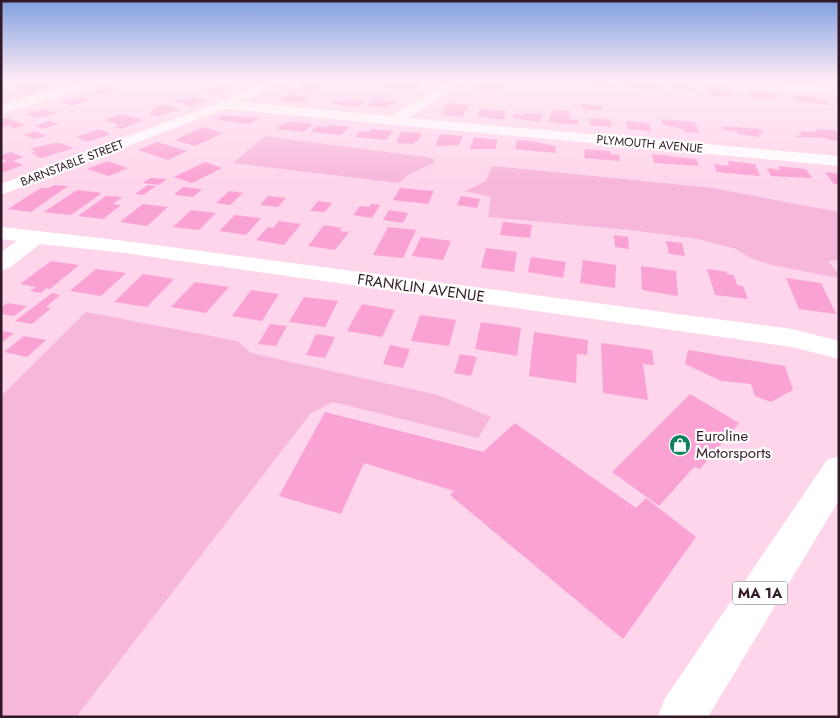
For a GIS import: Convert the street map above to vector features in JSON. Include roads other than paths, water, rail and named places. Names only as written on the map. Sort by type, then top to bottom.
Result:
[{"type":"main road","name":"BARNSTABLE STREET","points":[[1,190],[200,114]]},
{"type":"main road","name":"PLYMOUTH AVENUE","points":[[313,114],[839,161]]},
{"type":"main road","points":[[393,121],[405,114]]},
{"type":"main road","name":"FRANKLIN AVENUE","points":[[1,233],[117,246],[792,338],[839,350]]},
{"type":"main road","points":[[1,263],[36,237]]},
{"type":"main road","name":"MA 1A","points":[[680,717],[839,470]]},
{"type":"place","name":"Euroline Motorsports","points":[[680,445]]}]
